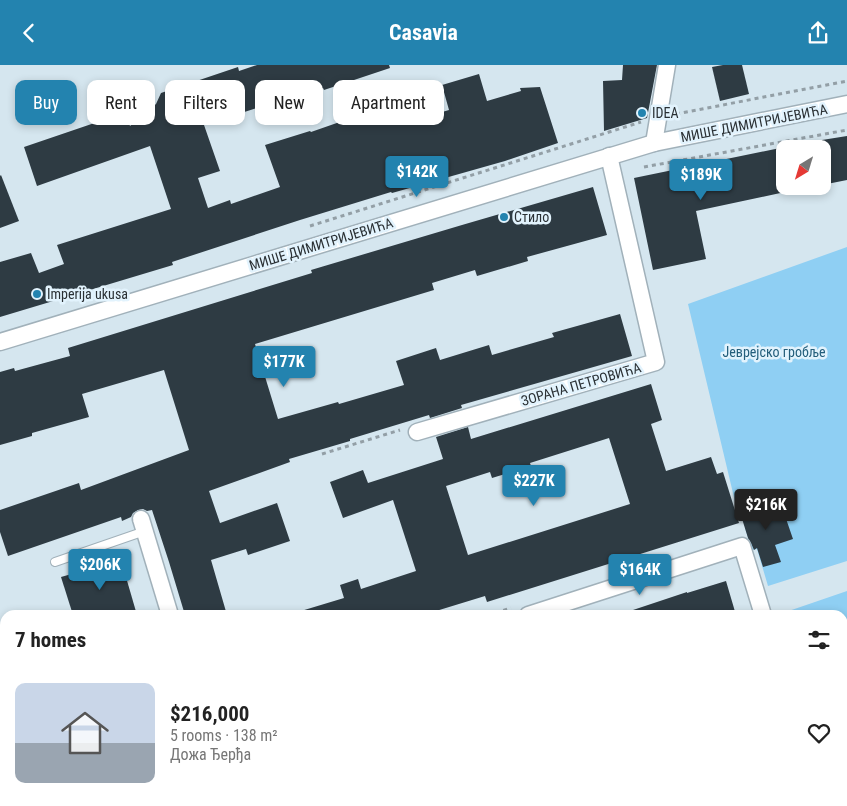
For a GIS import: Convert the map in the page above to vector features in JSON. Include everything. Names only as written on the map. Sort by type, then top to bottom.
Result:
[{"type":"street","points":[[654,143],[667,65]]},
{"type":"street","name":"МИШЕ ДИМИТРИЈЕВИЋА","points":[[0,342],[654,143],[847,104]]},
{"type":"street","name":"ЗОРАНА ПЕТРОВИЋА","points":[[417,432],[656,362],[609,156]]},
{"type":"street","points":[[143,525],[168,610]]},
{"type":"street","points":[[544,610],[742,547],[761,610]]},
{"type":"lane","points":[[55,562],[143,525]]},
{"type":"path","points":[[613,175],[630,169],[847,130]]},
{"type":"path","points":[[322,454],[414,426],[417,432]]},
{"type":"green space","name":"Јеврејско гробље","points":[[847,247],[847,561],[768,586],[757,549],[752,550],[745,528],[750,526],[743,508],[737,510],[688,304]]},
{"type":"green space","points":[[847,591],[847,610],[792,610]]},
{"type":"building","points":[[257,65],[389,65],[390,68],[354,80],[333,80],[333,87],[324,90],[323,80],[255,80],[255,109],[245,112],[245,80],[200,80],[238,67],[239,71]]},
{"type":"building","points":[[623,65],[657,65],[647,118],[604,131],[603,81],[622,80]]},
{"type":"building","points":[[742,65],[749,94],[720,101],[712,67]]},
{"type":"building","points":[[479,74],[487,101],[521,91],[520,88],[540,87],[558,143],[505,161],[391,192],[300,220],[172,262],[173,265],[0,317],[0,262],[31,253],[39,273],[64,264],[57,245],[171,209],[150,146],[37,186],[24,147],[89,125],[155,125],[155,105],[161,93],[165,92],[165,125],[204,125],[220,171],[198,178],[208,208],[230,200],[231,204],[280,187],[265,145],[333,124],[444,125],[444,111],[449,110],[444,84]]},
{"type":"building","points":[[847,136],[847,180],[831,183],[831,140],[822,140]]},
{"type":"building","points":[[776,149],[776,194],[696,211],[706,259],[653,270],[634,178]]},
{"type":"building","points":[[0,176],[19,221],[0,228]]},
{"type":"building","points":[[593,187],[607,235],[527,257],[528,261],[477,276],[475,270],[432,283],[434,290],[255,344],[278,419],[404,385],[396,361],[436,348],[440,360],[489,345],[492,355],[554,337],[552,333],[620,314],[632,356],[461,405],[462,408],[430,418],[429,415],[350,439],[350,441],[289,459],[290,462],[209,491],[220,523],[277,503],[290,541],[248,555],[246,549],[211,560],[226,610],[183,610],[152,510],[138,510],[131,517],[122,521],[121,517],[8,556],[0,532],[0,510],[79,483],[81,490],[189,450],[164,370],[82,394],[89,417],[32,433],[32,436],[0,445],[0,372],[14,368],[15,371],[70,356],[68,348],[312,273],[311,270]]},
{"type":"building","points":[[651,384],[662,420],[651,424],[666,471],[711,457],[717,474],[723,472],[739,523],[487,602],[485,596],[439,610],[304,610],[344,598],[340,585],[358,579],[361,589],[416,571],[393,500],[343,518],[330,482],[363,470],[368,483],[443,459],[436,437],[468,427],[471,439]],"holes":[[[609,438],[630,504],[468,555],[446,486],[490,472],[492,478],[531,466],[530,463]]]},
{"type":"building","points":[[763,501],[767,515],[783,510],[793,539],[775,545],[781,562],[763,567],[757,548],[754,550],[748,538],[739,509]]},
{"type":"building","points":[[121,560],[136,610],[71,610],[61,577]]},
{"type":"building","points":[[726,581],[735,610],[633,610],[687,592]]},
{"type":"place","name":"IDEA","points":[[642,113]]},
{"type":"place","name":"Стило","points":[[504,217]]},
{"type":"place","name":"Imperija ukusa","points":[[37,294]]}]
